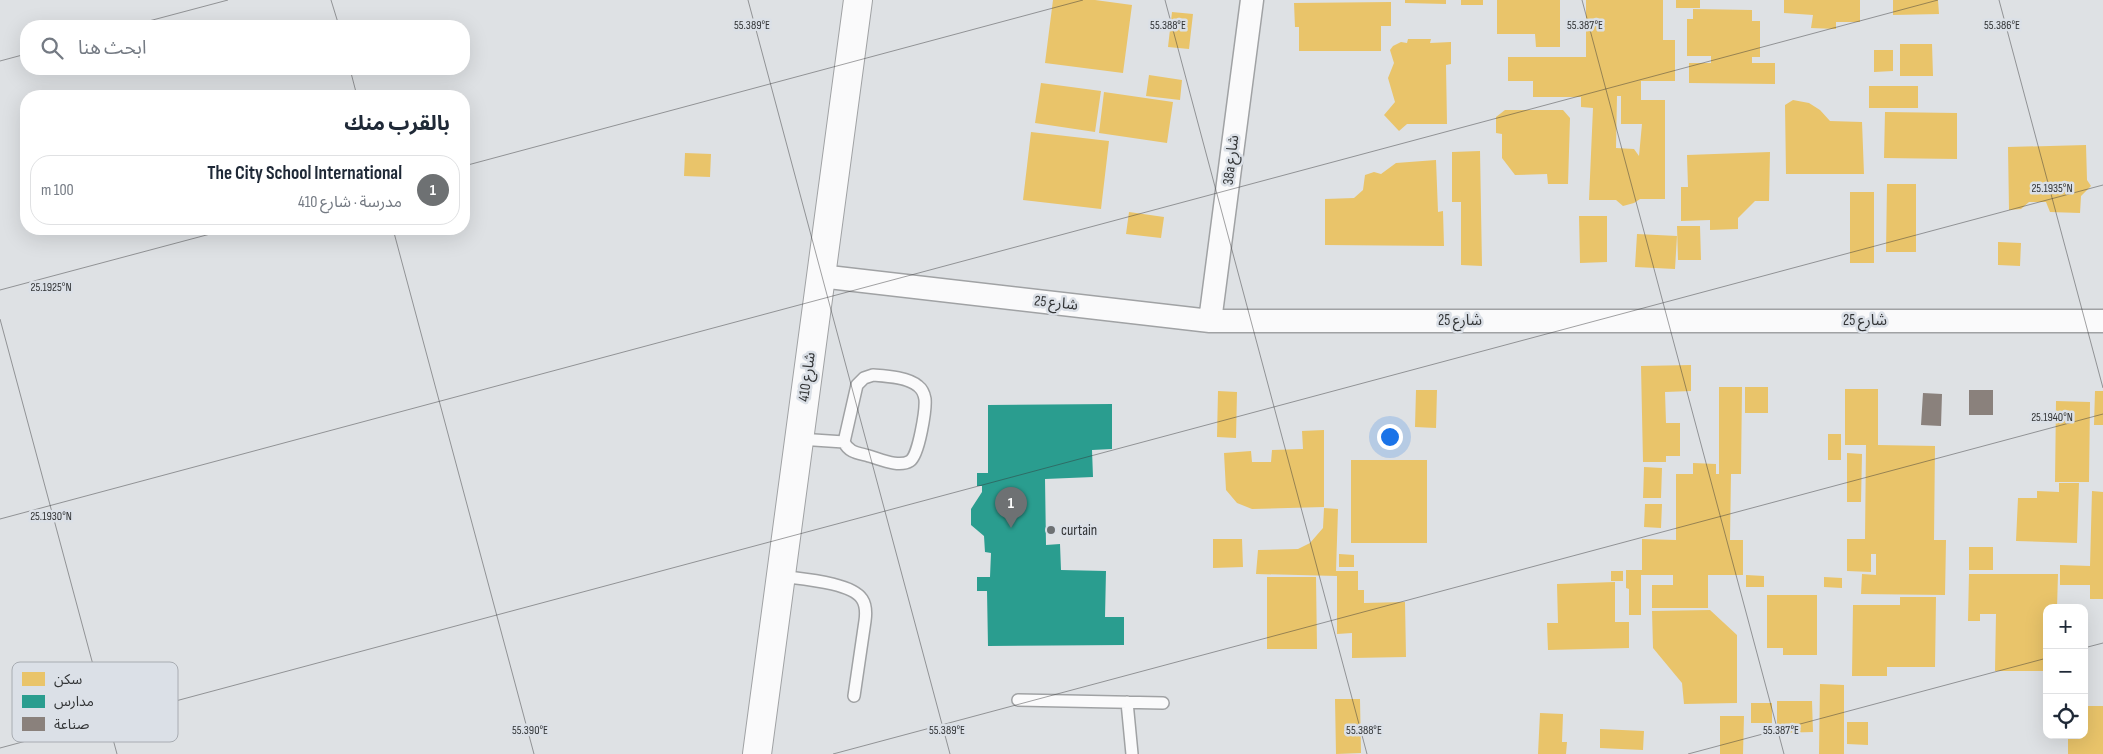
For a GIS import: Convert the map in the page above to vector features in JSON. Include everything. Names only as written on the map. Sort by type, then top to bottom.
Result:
[{"type":"street","name":"شارع 410","points":[[757,754],[858,0]]},
{"type":"street","name":"38a شارع","points":[[1210,320],[1252,0]]},
{"type":"street","name":"شارع 25","points":[[820,276],[1210,320],[2103,321]]},
{"type":"lane","points":[[882,376],[908,381],[916,384],[923,391],[925,399],[920,436],[916,454],[911,461],[903,464],[895,463],[851,452],[844,442],[854,393],[857,385],[864,378],[882,376]]},
{"type":"lane","points":[[798,439],[844,442]]},
{"type":"lane","points":[[780,576],[854,590],[862,599],[866,610],[854,696]]},
{"type":"lane","points":[[1018,700],[1163,703]]},
{"type":"lane","points":[[1127,702],[1132,754]]},
{"type":"building: سكن","points":[[1053,0],[1095,0],[1132,5],[1123,73],[1045,63]]},
{"type":"building: سكن","points":[[1405,0],[1446,0],[1446,4],[1405,3]]},
{"type":"building: سكن","points":[[1461,0],[1483,0],[1483,5],[1461,5]]},
{"type":"building: سكن","points":[[1497,0],[1560,0],[1560,47],[1536,47],[1535,34],[1497,34]]},
{"type":"building: سكن","points":[[1586,0],[1663,0],[1663,40],[1675,40],[1675,81],[1641,81],[1641,100],[1665,100],[1665,199],[1640,199],[1623,206],[1616,200],[1589,200],[1593,108],[1581,107],[1581,97],[1533,97],[1533,81],[1508,81],[1508,57],[1586,57]],"holes":[[[1617,96],[1621,96],[1621,124],[1642,124],[1639,156],[1634,149],[1616,148]]]},
{"type":"building: سكن","points":[[1676,0],[1700,0],[1700,8],[1676,8]]},
{"type":"building: سكن","points":[[1784,0],[1860,0],[1860,22],[1836,22],[1836,29],[1811,28],[1813,15],[1784,13]]},
{"type":"building: سكن","points":[[1893,0],[1938,0],[1939,14],[1893,15]]},
{"type":"building: سكن","points":[[1391,2],[1391,26],[1381,26],[1381,51],[1299,51],[1299,27],[1295,27],[1294,3]]},
{"type":"building: سكن","points":[[1693,9],[1752,10],[1752,21],[1760,21],[1760,57],[1752,57],[1752,63],[1775,63],[1775,84],[1689,83],[1689,63],[1711,63],[1711,56],[1687,56],[1687,19],[1693,19]]},
{"type":"building: سكن","points":[[1172,12],[1193,14],[1189,49],[1168,47]]},
{"type":"building: سكن","points":[[1408,39],[1431,39],[1430,43],[1451,42],[1451,64],[1446,65],[1447,124],[1407,124],[1399,131],[1384,115],[1395,102],[1388,78],[1394,63],[1390,50],[1401,42],[1407,43]]},
{"type":"building: سكن","points":[[1900,44],[1932,44],[1933,76],[1900,76]]},
{"type":"building: سكن","points":[[1874,50],[1893,50],[1893,71],[1874,72]]},
{"type":"building: سكن","points":[[1149,75],[1182,80],[1180,100],[1146,96]]},
{"type":"building: سكن","points":[[1041,83],[1101,91],[1095,132],[1035,123]]},
{"type":"building: سكن","points":[[1869,86],[1918,86],[1918,108],[1869,108]]},
{"type":"building: سكن","points":[[1104,92],[1173,102],[1167,143],[1099,133]]},
{"type":"building: سكن","points":[[1793,100],[1809,103],[1820,110],[1830,121],[1862,122],[1864,174],[1786,174],[1785,105]]},
{"type":"building: سكن","points":[[1505,110],[1563,110],[1570,118],[1568,184],[1548,184],[1547,174],[1515,175],[1502,158],[1502,134],[1496,133],[1496,117]]},
{"type":"building: سكن","points":[[1885,112],[1957,113],[1957,159],[1884,158]]},
{"type":"building: سكن","points":[[1031,132],[1109,141],[1101,209],[1023,200]]},
{"type":"building: سكن","points":[[2086,145],[2087,180],[2091,186],[2081,196],[2080,213],[2050,212],[2046,202],[2029,202],[2021,209],[2009,210],[2008,147]]},
{"type":"building: سكن","points":[[1480,151],[1482,266],[1461,265],[1461,202],[1452,202],[1452,152]]},
{"type":"building: سكن","points":[[1770,152],[1769,201],[1755,201],[1738,218],[1738,229],[1710,230],[1710,220],[1681,221],[1681,187],[1688,187],[1687,155]]},
{"type":"building: سكن","points":[[685,153],[711,154],[710,177],[684,176]]},
{"type":"building: سكن","points":[[1436,160],[1438,212],[1443,211],[1444,246],[1325,245],[1325,199],[1354,198],[1363,190],[1365,175],[1374,172],[1381,174],[1396,163]]},
{"type":"building: سكن","points":[[1887,184],[1916,184],[1916,252],[1886,252]]},
{"type":"building: سكن","points":[[1850,192],[1874,192],[1874,263],[1850,263]]},
{"type":"building: سكن","points":[[1129,212],[1164,217],[1161,238],[1126,234]]},
{"type":"building: سكن","points":[[1579,216],[1607,216],[1607,262],[1580,263]]},
{"type":"building: سكن","points":[[1677,226],[1700,226],[1701,260],[1678,260]]},
{"type":"building: سكن","points":[[1637,234],[1677,236],[1675,269],[1635,267]]},
{"type":"building: سكن","points":[[1998,242],[2021,243],[2020,266],[1998,265]]},
{"type":"building: سكن","points":[[1691,365],[1691,391],[1665,392],[1666,423],[1680,423],[1680,456],[1666,456],[1666,462],[1643,462],[1641,366]]},
{"type":"building: سكن","points":[[1719,387],[1742,387],[1741,474],[1731,474],[1730,540],[1743,540],[1743,575],[1708,575],[1708,608],[1652,608],[1652,585],[1673,585],[1673,575],[1641,575],[1641,615],[1629,615],[1629,589],[1626,588],[1626,570],[1642,570],[1642,539],[1676,540],[1676,474],[1693,474],[1693,463],[1716,464],[1716,474],[1719,474]]},
{"type":"building: سكن","points":[[1745,387],[1768,387],[1768,413],[1745,413]]},
{"type":"building: سكن","points":[[1845,389],[1878,389],[1878,445],[1935,446],[1934,540],[1946,540],[1945,595],[1861,594],[1862,574],[1876,575],[1876,554],[1871,554],[1871,572],[1847,571],[1847,539],[1865,539],[1866,445],[1845,445]]},
{"type":"building: سكن","points":[[1416,390],[1437,390],[1436,428],[1415,427]]},
{"type":"building: سكن","points":[[1218,391],[1237,392],[1236,438],[1217,437]]},
{"type":"building: سكن","points":[[2095,391],[2103,391],[2103,425],[2094,425]]},
{"type":"building: سكن","points":[[2056,401],[2090,402],[2089,482],[2055,482]]},
{"type":"building: سكن","points":[[1324,430],[1324,507],[1252,509],[1237,503],[1226,490],[1224,453],[1251,451],[1252,462],[1271,462],[1272,450],[1303,449],[1302,431]]},
{"type":"building: سكن","points":[[1828,434],[1841,434],[1841,460],[1828,460]]},
{"type":"building: سكن","points":[[1847,453],[1862,454],[1861,502],[1847,502]]},
{"type":"building: سكن","points":[[1351,460],[1427,460],[1427,543],[1351,543]]},
{"type":"building: سكن","points":[[1644,467],[1662,468],[1661,498],[1643,498]]},
{"type":"building: سكن","points":[[2059,483],[2079,483],[2077,543],[2016,541],[2018,498],[2037,498],[2037,491],[2059,492]]},
{"type":"building: سكن","points":[[2092,491],[2103,492],[2103,599],[2090,599],[2090,585],[2060,585],[2060,565],[2090,566]]},
{"type":"building: سكن","points":[[1645,504],[1662,504],[1661,528],[1644,527]]},
{"type":"building: سكن","points":[[1324,508],[1338,509],[1336,571],[1358,571],[1358,590],[1364,590],[1364,603],[1405,602],[1406,657],[1352,658],[1352,633],[1337,634],[1337,576],[1256,574],[1258,550],[1298,549],[1310,543],[1323,528]]},
{"type":"building: سكن","points":[[1213,539],[1242,539],[1243,567],[1213,568]]},
{"type":"building: سكن","points":[[1969,547],[1993,547],[1993,570],[1969,570]]},
{"type":"building: سكن","points":[[1339,554],[1354,555],[1354,567],[1339,567]]},
{"type":"building: سكن","points":[[1611,571],[1623,571],[1623,581],[1611,581]]},
{"type":"building: سكن","points":[[1969,574],[2058,574],[2057,604],[2043,604],[2043,671],[1995,671],[1996,614],[1980,614],[1980,621],[1968,621]]},
{"type":"building: سكن","points":[[1746,575],[1764,576],[1764,587],[1746,587]]},
{"type":"building: سكن","points":[[1267,577],[1316,577],[1317,649],[1267,649]]},
{"type":"building: سكن","points":[[1824,577],[1842,578],[1842,588],[1824,587]]},
{"type":"building: سكن","points":[[1615,582],[1615,622],[1629,622],[1629,648],[1548,650],[1547,623],[1558,623],[1557,584]]},
{"type":"building: سكن","points":[[1767,595],[1817,595],[1817,655],[1783,655],[1783,648],[1767,648]]},
{"type":"building: سكن","points":[[1900,597],[1936,597],[1935,667],[1887,667],[1887,676],[1852,676],[1853,605],[1900,605]]},
{"type":"building: سكن","points":[[1710,610],[1737,635],[1737,703],[1684,704],[1682,683],[1653,648],[1652,611]]},
{"type":"building: سكن","points":[[1820,684],[1844,685],[1844,754],[1819,754]]},
{"type":"building: سكن","points":[[1335,699],[1360,699],[1361,753],[1336,754]]},
{"type":"building: سكن","points":[[1777,701],[1812,701],[1813,732],[1777,733]]},
{"type":"building: سكن","points":[[1751,703],[1772,703],[1772,723],[1751,723]]},
{"type":"building: سكن","points":[[2088,706],[2103,706],[2103,754],[2068,754],[2068,739],[2088,739]]},
{"type":"building: سكن","points":[[1540,713],[1563,714],[1562,742],[1567,742],[1566,754],[1538,754]]},
{"type":"building: سكن","points":[[1720,716],[1744,716],[1743,754],[1720,754]]},
{"type":"building: سكن","points":[[1847,722],[1868,722],[1868,745],[1847,744]]},
{"type":"building: سكن","points":[[1600,729],[1644,731],[1643,750],[1600,748]]},
{"type":"building: مدارس","points":[[1112,404],[1112,449],[1092,450],[1093,477],[1045,479],[1046,545],[1060,544],[1061,570],[1106,571],[1105,617],[1124,617],[1124,645],[988,646],[987,591],[977,591],[977,577],[990,577],[991,553],[985,552],[984,536],[971,525],[971,509],[982,492],[982,486],[977,486],[977,473],[988,473],[988,405]]},
{"type":"building: صناعة","points":[[1969,390],[1993,390],[1993,415],[1969,415]]},
{"type":"building: صناعة","points":[[1923,393],[1942,394],[1941,426],[1921,425]]},
{"type":"place","name":"The City School International","points":[[1011,528]]},
{"type":"place","name":"curtain","points":[[1051,530]]}]
